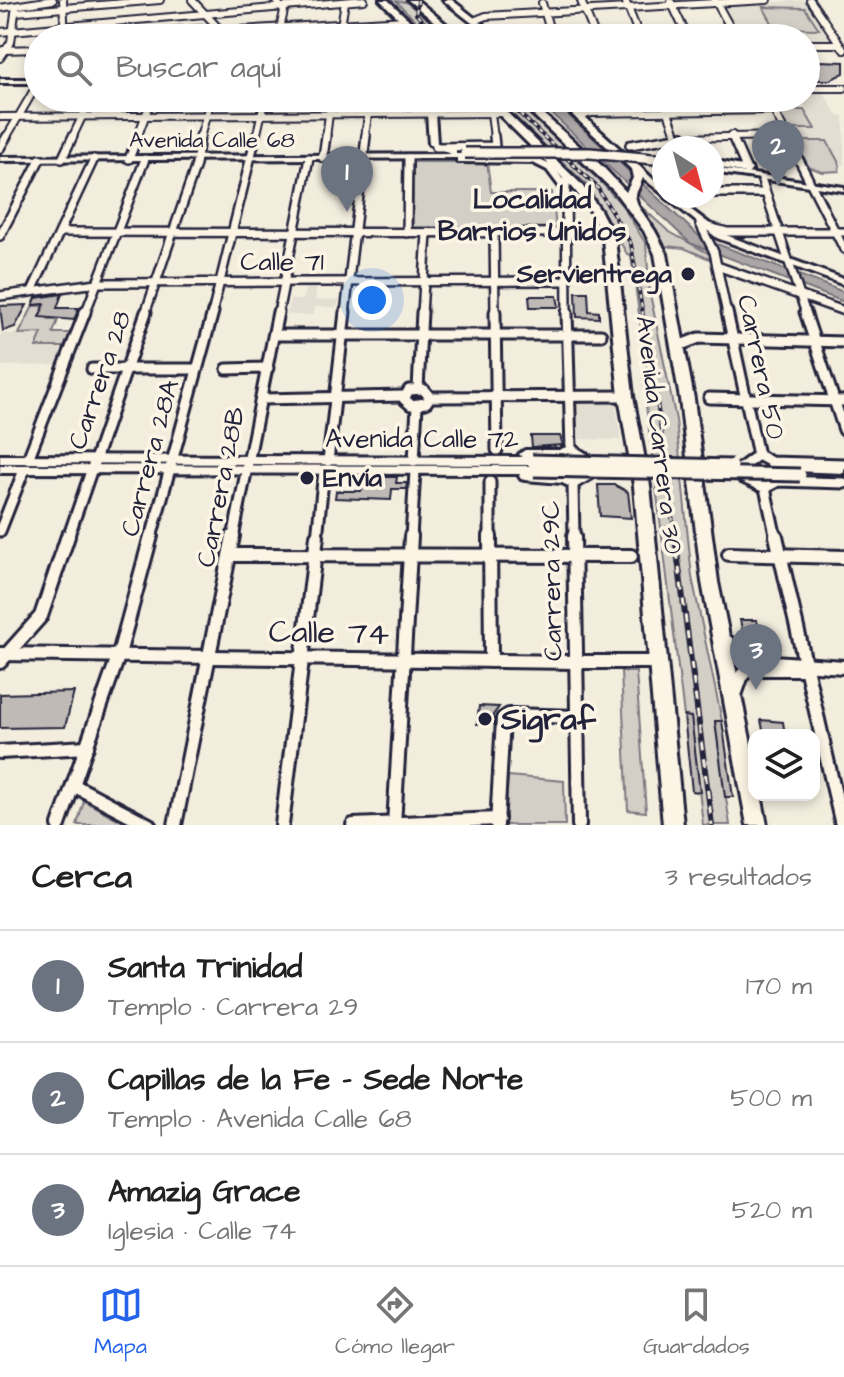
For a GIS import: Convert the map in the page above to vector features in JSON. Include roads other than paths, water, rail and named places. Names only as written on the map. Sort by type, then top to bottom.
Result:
[{"type":"highway","points":[[384,0],[409,24]]},
{"type":"highway","points":[[412,0],[442,24]]},
{"type":"highway","points":[[447,0],[480,24]]},
{"type":"highway","name":"Avenida Carrera 30","points":[[535,112],[593,165],[635,211],[661,254],[678,346],[700,524],[757,825]]},
{"type":"highway","points":[[574,112],[618,151],[637,173]]},
{"type":"highway","name":"Avenida Carrera 30","points":[[502,113],[595,210],[609,239],[626,396],[641,481],[673,825]]},
{"type":"highway","points":[[618,151],[652,158]]},
{"type":"highway","points":[[724,167],[747,170]]},
{"type":"highway","name":"Avenida Carrera 30","points":[[635,211],[631,191],[637,173]]},
{"type":"main road","points":[[0,81],[24,82]]},
{"type":"main road","points":[[430,113],[431,140],[436,147],[462,154]]},
{"type":"main road","name":"Avenida Calle 68","points":[[0,159],[408,158],[462,154],[652,159]]},
{"type":"main road","points":[[408,158],[529,160],[550,168],[566,181]]},
{"type":"main road","points":[[724,169],[766,179]]},
{"type":"main road","points":[[747,170],[844,187]]},
{"type":"main road","points":[[637,173],[652,184]]},
{"type":"main road","points":[[724,177],[810,182]]},
{"type":"main road","points":[[681,208],[724,238],[844,282]]},
{"type":"main road","points":[[465,461],[497,454],[561,454],[571,449]]},
{"type":"main road","name":"Avenida Calle 72","points":[[0,459],[26,464],[414,466],[477,470],[533,465]]},
{"type":"main road","name":"Avenida Calle 72","points":[[414,466],[465,461],[844,476]]},
{"type":"main road","name":"Avenida Calle 72","points":[[0,469],[26,464]]},
{"type":"main road","name":"Avenida Calle 72","points":[[798,472],[844,466]]},
{"type":"main road","points":[[477,470],[563,478],[573,484]]},
{"type":"street","points":[[16,9],[53,0]]},
{"type":"street","points":[[63,0],[65,24]]},
{"type":"street","points":[[0,8],[64,8],[160,0]]},
{"type":"street","points":[[192,0],[215,24]]},
{"type":"street","points":[[275,0],[283,7]]},
{"type":"street","points":[[87,24],[364,0]]},
{"type":"street","points":[[625,0],[634,24]]},
{"type":"street","points":[[476,20],[672,3],[767,0]]},
{"type":"street","points":[[810,0],[841,43]]},
{"type":"street","points":[[350,1],[341,24],[405,20]]},
{"type":"street","points":[[581,1],[591,24]]},
{"type":"street","points":[[716,1],[728,24]]},
{"type":"street","points":[[117,2],[119,24]]},
{"type":"street","points":[[542,3],[549,24]]},
{"type":"street","points":[[672,3],[682,24]]},
{"type":"street","points":[[281,24],[283,7]]},
{"type":"street","points":[[0,58],[13,30],[16,9]]},
{"type":"street","points":[[0,32],[24,29]]},
{"type":"street","points":[[820,44],[841,43]]},
{"type":"street","points":[[3,50],[24,49]]},
{"type":"street","points":[[820,88],[844,88]]},
{"type":"street","points":[[0,148],[24,106]]},
{"type":"street","points":[[62,159],[84,112]]},
{"type":"street","points":[[129,159],[146,112]]},
{"type":"street","name":"Carrera 28","points":[[3,656],[41,616],[174,232],[207,112]]},
{"type":"street","points":[[579,117],[588,113],[668,112],[677,136]]},
{"type":"street","points":[[774,112],[844,249]]},
{"type":"street","points":[[436,147],[495,146],[491,113]]},
{"type":"street","points":[[0,117],[502,113]]},
{"type":"street","name":"Carrera 28A","points":[[59,825],[119,654],[234,233],[262,114]]},
{"type":"street","points":[[323,158],[329,114]]},
{"type":"street","points":[[282,825],[305,659],[352,233],[370,114]]},
{"type":"street","points":[[732,135],[747,170]]},
{"type":"street","points":[[704,136],[785,136]]},
{"type":"street","points":[[630,145],[652,141]]},
{"type":"street","name":"Carrera 28B","points":[[175,825],[309,158]]},
{"type":"street","points":[[407,233],[408,158]]},
{"type":"street","points":[[0,236],[40,159]]},
{"type":"street","points":[[32,291],[94,159]]},
{"type":"street","points":[[0,531],[145,159]]},
{"type":"street","points":[[766,179],[765,193],[815,342],[839,401],[844,430]]},
{"type":"street","points":[[566,181],[564,233],[571,449]]},
{"type":"street","points":[[724,193],[765,193]]},
{"type":"street","points":[[700,224],[724,232],[844,232]]},
{"type":"street","name":"Carrera 50","points":[[700,224],[710,240],[716,262],[758,455],[743,463],[738,470],[743,478],[765,488]]},
{"type":"street","points":[[61,232],[592,233]]},
{"type":"street","points":[[418,389],[427,233]]},
{"type":"street","points":[[494,233],[497,450]]},
{"type":"street","points":[[716,262],[844,311]]},
{"type":"street","name":"Calle 71","points":[[0,296],[97,283],[566,281]]},
{"type":"street","points":[[274,335],[601,335]]},
{"type":"street","points":[[678,346],[694,338],[844,342]]},
{"type":"street","points":[[227,369],[268,368]]},
{"type":"street","points":[[92,369],[197,369]]},
{"type":"street","points":[[262,399],[404,396],[418,389]]},
{"type":"street","points":[[418,389],[430,397]]},
{"type":"street","points":[[404,396],[407,402],[417,405],[430,397],[626,396]]},
{"type":"street","points":[[709,398],[839,401]]},
{"type":"street","points":[[394,824],[417,405]]},
{"type":"street","name":"Carrera 29C","points":[[571,449],[595,464],[598,470],[573,484],[579,825]]},
{"type":"street","points":[[758,455],[771,462],[844,466]]},
{"type":"street","points":[[842,825],[838,782],[806,666],[765,488],[775,481],[844,483]]},
{"type":"street","points":[[490,482],[491,661]]},
{"type":"street","points":[[729,554],[844,557]]},
{"type":"street","points":[[230,555],[631,556]]},
{"type":"street","points":[[721,636],[747,660],[844,667]]},
{"type":"street","name":"Calle 74","points":[[3,656],[119,654],[575,662],[649,662],[657,658]]},
{"type":"street","points":[[735,698],[742,675],[749,669],[806,666]]},
{"type":"street","points":[[353,825],[498,822],[502,723],[505,716],[578,717]]},
{"type":"street","points":[[0,752],[87,747]]},
{"type":"street","points":[[73,785],[149,825]]},
{"type":"railway","points":[[418,0],[416,14],[426,24]]},
{"type":"railway","points":[[518,112],[597,187],[631,244],[655,386],[675,538]]},
{"type":"railway","points":[[675,536],[712,825]]},
{"type":"place","name":"Capillas de la Fe - Sede Norte","points":[[778,186]]},
{"type":"place","name":"Santa Trinidad","points":[[347,212]]},
{"type":"place","name":"Servientrega","points":[[688,274]]},
{"type":"place","name":"Envía","points":[[307,478]]},
{"type":"place","name":"Amazig Grace","points":[[756,690]]},
{"type":"place","name":"Sigraf","points":[[485,719]]},
{"type":"district","name":"Localidad Barrios Unidos","points":[[532,215]]}]
